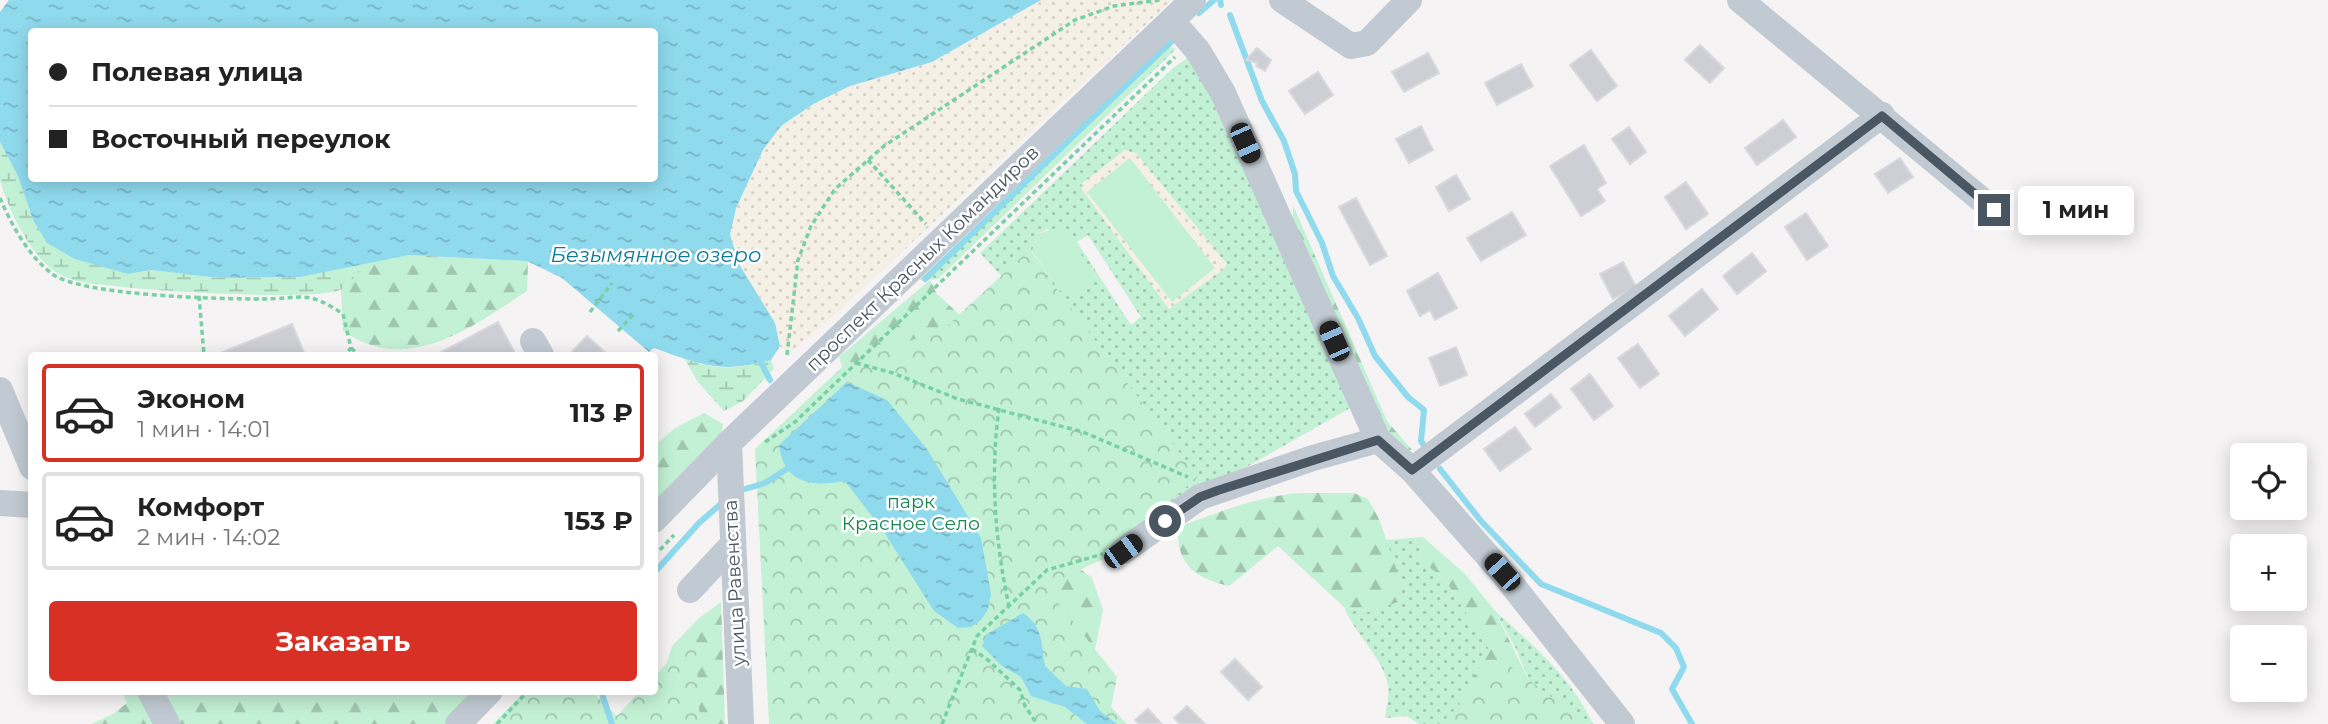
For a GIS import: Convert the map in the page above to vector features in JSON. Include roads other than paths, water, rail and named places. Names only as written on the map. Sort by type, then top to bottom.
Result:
[{"type":"street","name":"проспект Красных Командиров","points":[[666,525],[729,443],[1166,10],[1194,0]]},
{"type":"street","points":[[1282,0],[1351,46],[1367,43],[1406,1]]},
{"type":"street","points":[[1740,0],[1994,210]]},
{"type":"street","points":[[1166,10],[1198,51],[1223,93],[1378,440],[1412,470],[1502,572],[1622,724]]},
{"type":"street","points":[[1412,470],[1882,116]]},
{"type":"street","points":[[0,390],[28,457]]},
{"type":"street","points":[[1123,551],[1186,506],[1219,490],[1378,440]]},
{"type":"street","name":"улица Равенства","points":[[729,443],[741,724]]},
{"type":"street","points":[[0,503],[28,505]]},
{"type":"street","points":[[690,590],[732,545]]},
{"type":"street","points":[[152,695],[167,724]]},
{"type":"street","points":[[458,724],[486,695]]},
{"type":"water","name":"Безымянное озеро","points":[[9,0],[1041,0],[932,62],[850,86],[815,103],[781,126],[763,150],[736,208],[730,235],[739,264],[775,323],[780,346],[771,360],[753,364],[711,366],[654,348],[649,352],[562,278],[527,261],[409,255],[300,277],[219,278],[151,270],[128,274],[75,259],[47,243],[33,220],[18,176],[0,142],[0,12]]},
{"type":"water","points":[[847,382],[887,400],[927,449],[981,538],[991,594],[988,609],[981,620],[971,627],[958,628],[934,611],[884,532],[845,481],[811,483],[793,475],[787,468],[779,445]]},
{"type":"water","points":[[1023,613],[1038,630],[1045,666],[1066,686],[1087,689],[1100,711],[1117,724],[1087,724],[1065,707],[1031,696],[1021,677],[1002,666],[982,646],[987,634]]},
{"type":"waterway","points":[[1199,13],[1214,0]]},
{"type":"waterway","points":[[1220,0],[1221,5]]},
{"type":"waterway","points":[[1230,15],[1262,101],[1284,141],[1295,174],[1296,191],[1322,243],[1333,276],[1358,318],[1375,356],[1408,397],[1424,410],[1421,441],[1425,447]]},
{"type":"waterway","points":[[925,279],[1175,38]]},
{"type":"waterway","points":[[758,357],[770,380]]},
{"type":"waterway","points":[[745,489],[765,483],[793,465]]},
{"type":"waterway","points":[[1440,469],[1481,521],[1541,584],[1661,633],[1676,648],[1684,667],[1672,689],[1692,724]]},
{"type":"waterway","points":[[658,569],[699,523],[723,502]]},
{"type":"waterway","points":[[602,695],[612,724]]},
{"type":"park label","name":"парк Красное Село","points":[[911,512]]}]
